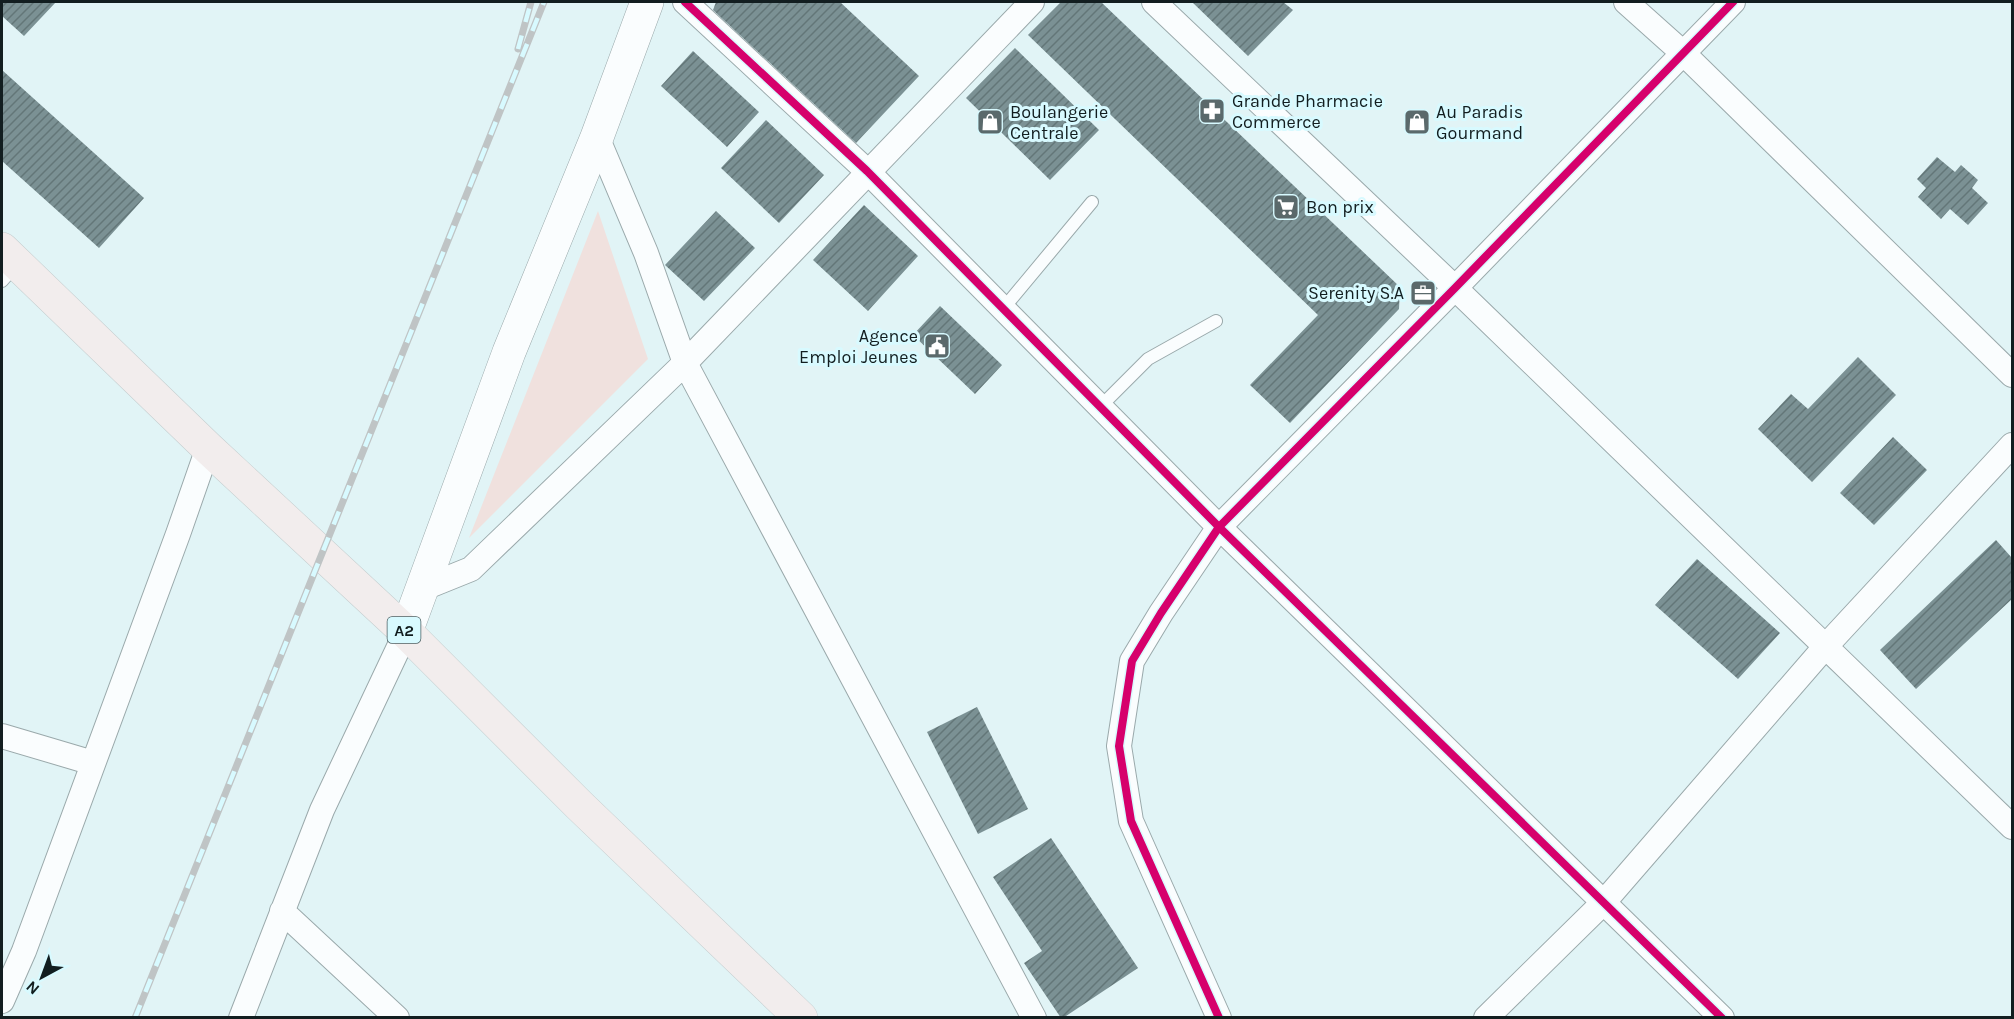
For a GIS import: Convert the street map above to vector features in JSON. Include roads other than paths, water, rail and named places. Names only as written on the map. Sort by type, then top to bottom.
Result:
[{"type":"main road","points":[[406,633],[509,352],[597,137],[647,2]]},
{"type":"main road","name":"A2","points":[[7,265],[406,633],[579,805],[801,1017]]},
{"type":"street","points":[[685,2],[867,171],[1219,527],[1722,1017]]},
{"type":"street","points":[[424,588],[471,569],[685,363],[867,171],[1032,2]]},
{"type":"street","points":[[1154,2],[1455,288],[2013,827]]},
{"type":"street","points":[[1626,2],[1683,53],[2013,375]]},
{"type":"street","points":[[1219,1017],[1131,822],[1119,746],[1132,662],[1161,613],[1219,527],[1733,2]]},
{"type":"street","points":[[597,137],[646,253],[685,363],[1034,1017]]},
{"type":"street","points":[[1486,1017],[1604,902],[1825,647],[2013,445]]},
{"type":"street","points":[[2,1001],[24,951],[208,448]]},
{"type":"street","points":[[241,1017],[322,810],[406,633]]},
{"type":"street","points":[[2,736],[93,763]]},
{"type":"street","points":[[282,911],[397,1017]]},
{"type":"lane","points":[[1003,309],[1092,202]]},
{"type":"lane","points":[[1101,407],[1148,359],[1216,321]]},
{"type":"railway","points":[[518,49],[531,2]]},
{"type":"railway","points":[[135,1018],[544,2]]},
{"type":"place","name":"Grande Pharmacie Commerce","points":[[1212,111]]},
{"type":"place","name":"Boulangerie Centrale","points":[[990,122]]},
{"type":"place","name":"Au Paradis Gourmand","points":[[1417,122]]},
{"type":"place","name":"Bon prix","points":[[1286,207]]},
{"type":"place","name":"Serenity S.A","points":[[1423,293]]},
{"type":"place","name":"Agence Emploi Jeunes","points":[[937,346]]}]
